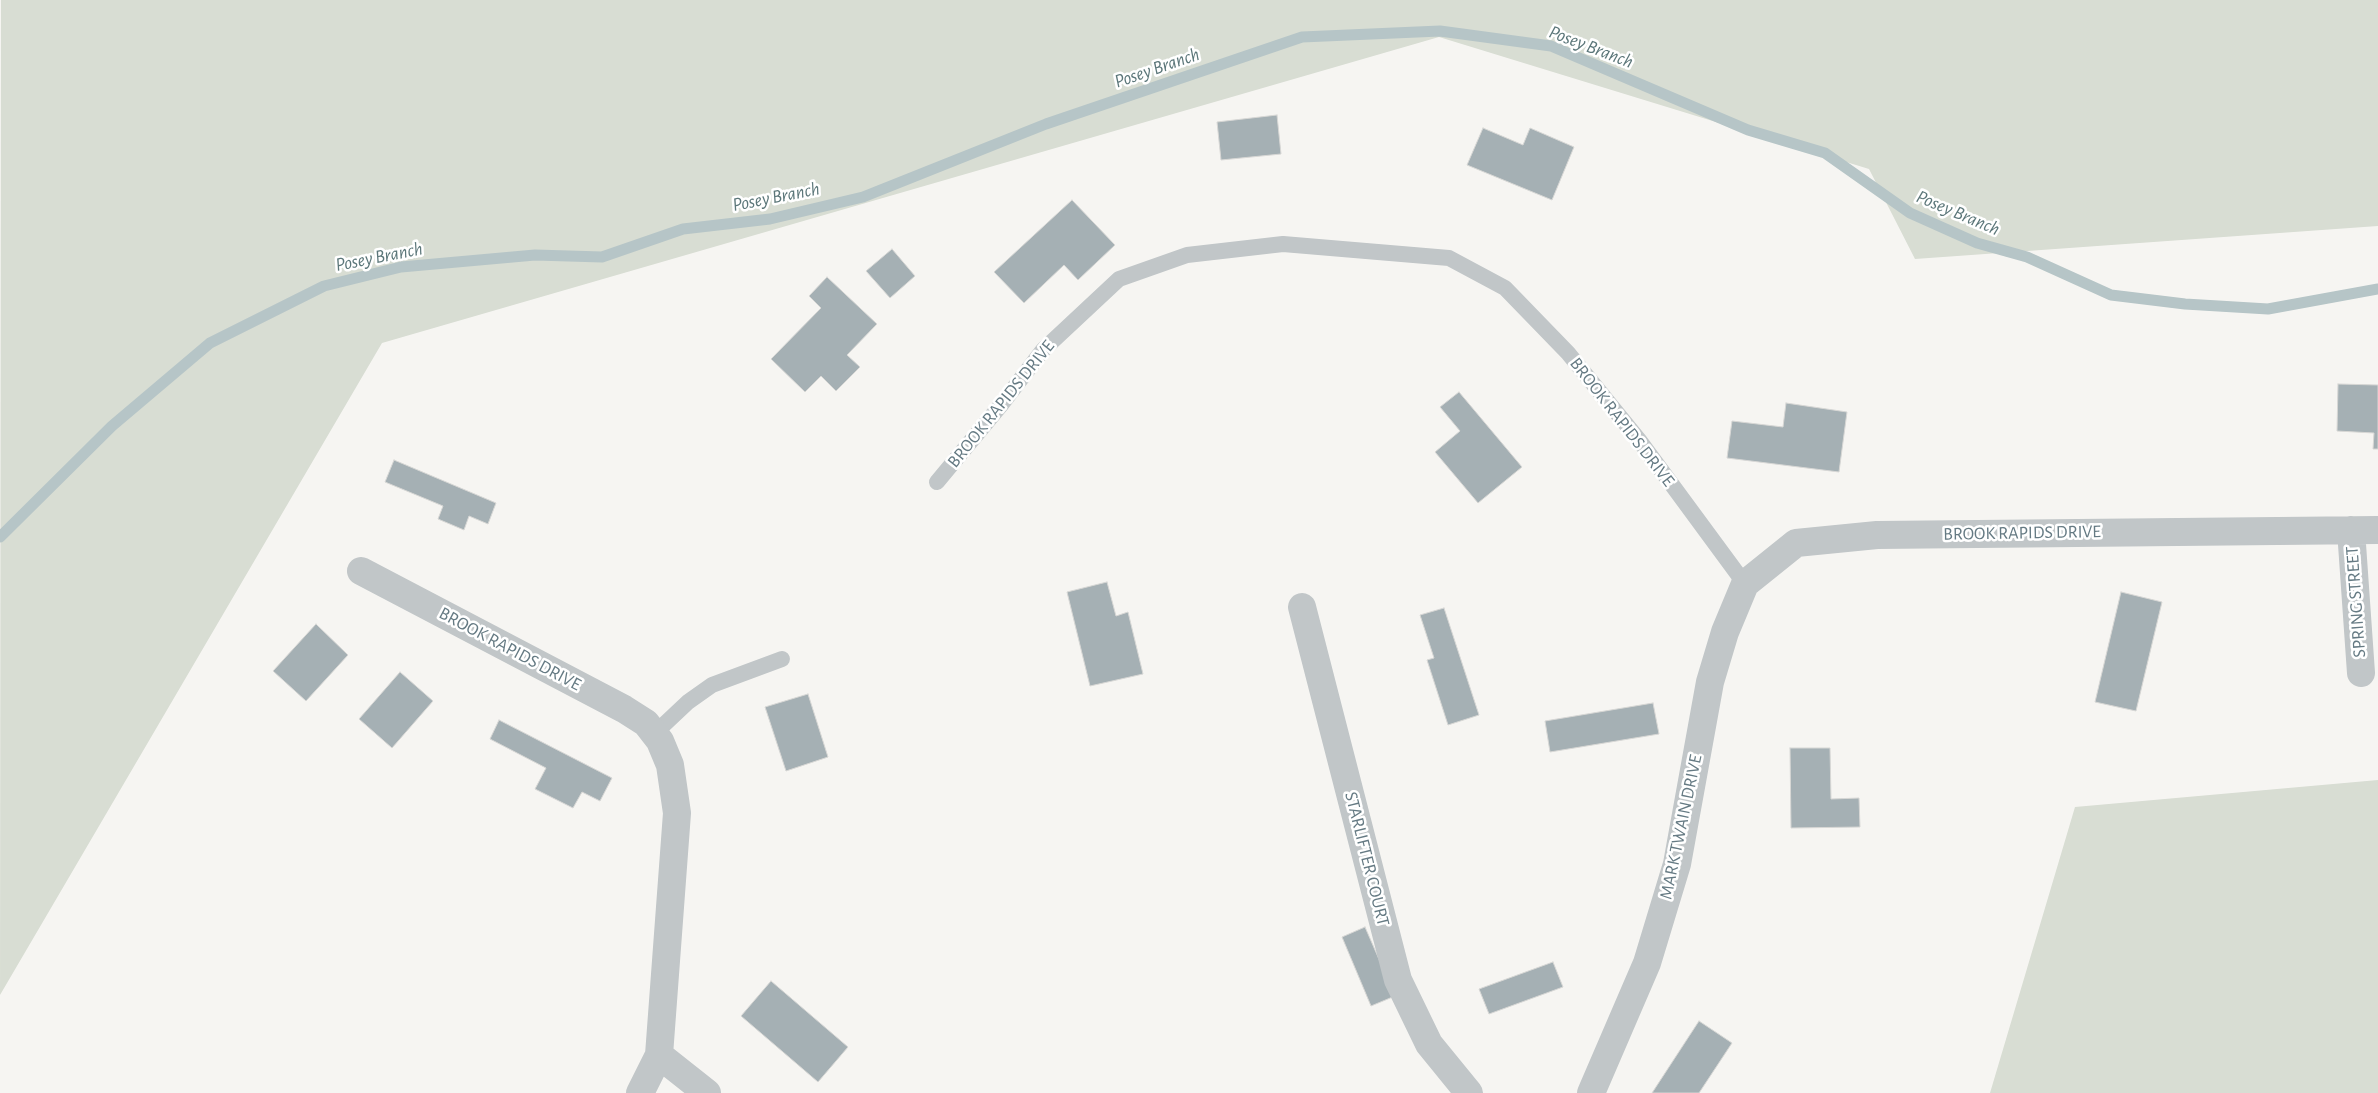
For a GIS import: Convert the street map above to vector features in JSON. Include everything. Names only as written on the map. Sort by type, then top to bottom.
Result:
[{"type":"street","name":"BROOK RAPIDS DRIVE","points":[[1745,584],[1796,543],[1877,534],[2365,530]]},
{"type":"street","name":"SPRING STREET","points":[[2361,674],[2365,530]]},
{"type":"street","name":"BROOK RAPIDS DRIVE","points":[[362,571],[624,709],[646,724],[660,741],[670,765],[677,813],[659,1055]]},
{"type":"street","name":"MARK TWAIN DRIVE","points":[[1591,1093],[1647,963],[1677,864],[1710,682],[1725,632],[1745,584]]},
{"type":"street","name":"STARLIFTER COURT","points":[[1302,607],[1398,980],[1429,1044],[1469,1093]]},
{"type":"street","points":[[640,1093],[659,1055],[708,1093]]},
{"type":"lane","name":"BROOK RAPIDS DRIVE","points":[[937,482],[1001,406],[1043,350],[1119,278],[1187,255],[1283,244],[1449,258],[1505,288],[1568,352],[1639,440],[1745,584]]},
{"type":"lane","points":[[654,734],[688,702],[712,685],[782,659]]},
{"type":"shaded area","points":[[1,0],[2378,0],[2378,226],[1915,259],[1869,169],[1439,37],[382,343],[0,995]]},
{"type":"shaded area","points":[[2378,780],[2378,1093],[1990,1093],[2075,807]]},
{"type":"building","points":[[1277,115],[1281,154],[1221,160],[1217,122]]},
{"type":"building","points":[[1483,128],[1523,145],[1530,128],[1574,147],[1552,200],[1467,165]]},
{"type":"building","points":[[1072,200],[1115,245],[1078,280],[1064,265],[1024,303],[994,272]]},
{"type":"building","points":[[892,249],[915,276],[890,298],[866,271]]},
{"type":"building","points":[[827,277],[877,324],[847,355],[860,367],[836,391],[821,376],[805,392],[771,359],[821,308],[809,296]]},
{"type":"building","points":[[2338,384],[2378,385],[2378,449],[2373,449],[2374,433],[2337,431]]},
{"type":"building","points":[[1459,392],[1522,467],[1478,503],[1435,452],[1460,431],[1440,407]]},
{"type":"building","points":[[1786,403],[1847,412],[1839,472],[1727,458],[1732,421],[1783,427]]},
{"type":"building","points":[[394,460],[496,503],[488,524],[469,516],[464,530],[438,519],[443,506],[385,482]]},
{"type":"building","points":[[1107,582],[1116,616],[1128,612],[1143,674],[1090,686],[1067,592]]},
{"type":"building","points":[[2121,592],[2162,602],[2136,711],[2095,702]]},
{"type":"building","points":[[1444,608],[1479,715],[1448,725],[1427,660],[1434,658],[1420,615]]},
{"type":"building","points":[[316,624],[348,655],[306,701],[273,671]]},
{"type":"building","points":[[400,672],[433,701],[392,748],[359,719]]},
{"type":"building","points":[[808,694],[828,757],[786,771],[765,707]]},
{"type":"building","points":[[1653,703],[1659,734],[1550,752],[1545,721]]},
{"type":"building","points":[[499,720],[612,778],[600,801],[582,792],[573,808],[535,789],[546,768],[490,739]]},
{"type":"building","points":[[1790,748],[1830,748],[1831,799],[1859,798],[1860,827],[1791,828]]},
{"type":"building","points":[[1365,927],[1395,996],[1371,1006],[1342,937]]},
{"type":"building","points":[[1553,962],[1563,987],[1489,1014],[1479,989]]},
{"type":"building","points":[[771,981],[848,1047],[818,1082],[741,1016]]},
{"type":"building","points":[[1699,1021],[1732,1043],[1699,1093],[1652,1093]]},
{"type":"waterway","name":"Posey Branch","points":[[0,537],[112,426],[210,343],[324,286],[401,267],[535,255],[602,257],[683,229],[770,219],[863,197],[1046,124],[1302,37],[1440,31],[1551,46],[1748,130],[1825,153],[1910,213],[1977,243],[2027,257],[2111,295],[2185,304],[2268,309],[2378,289]]}]
